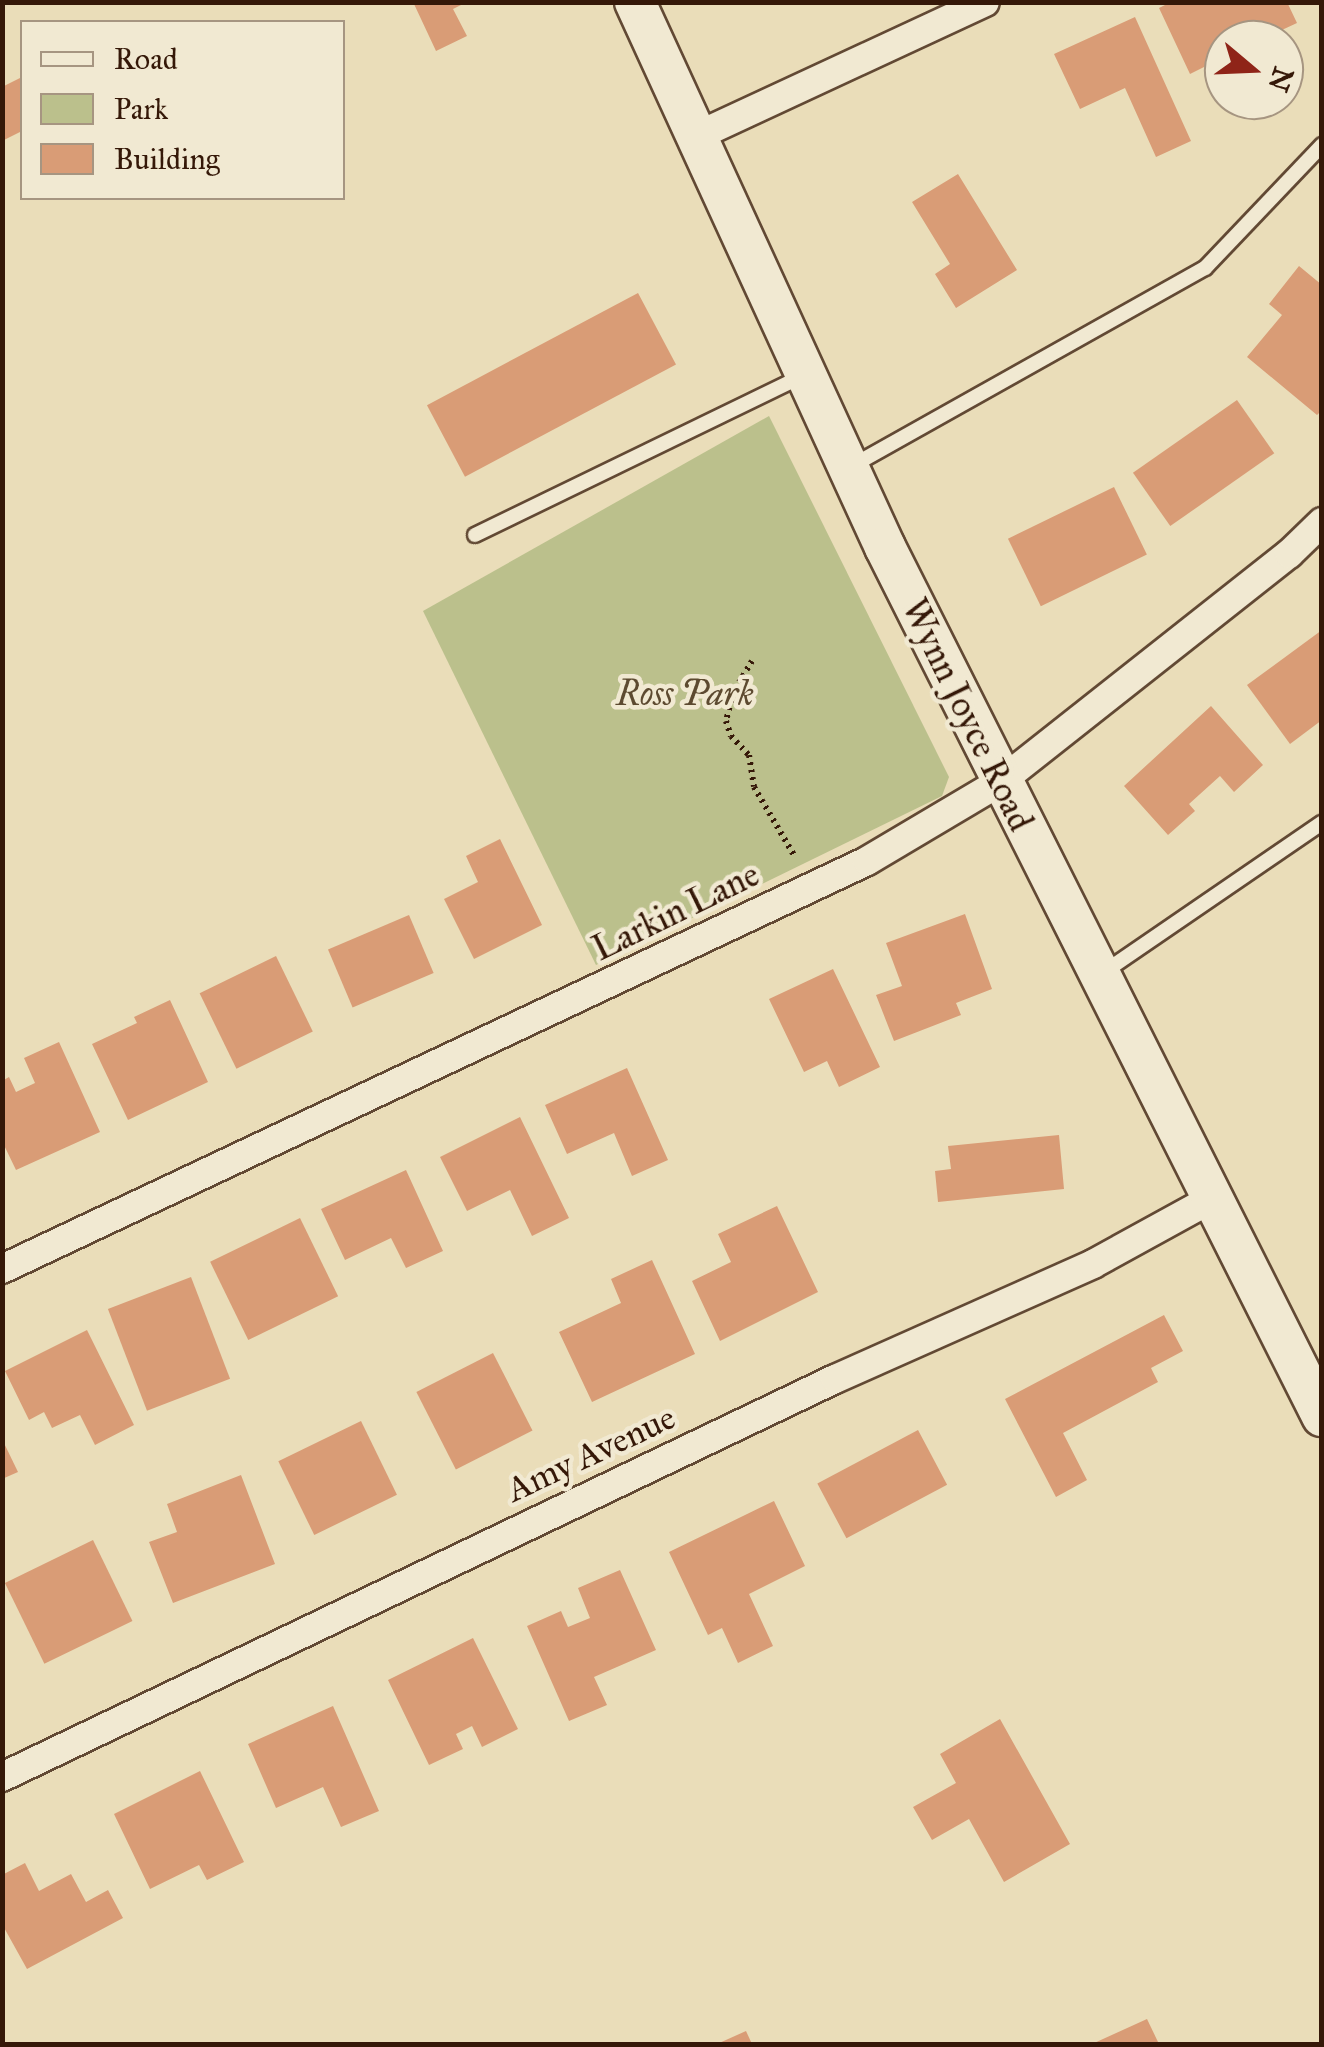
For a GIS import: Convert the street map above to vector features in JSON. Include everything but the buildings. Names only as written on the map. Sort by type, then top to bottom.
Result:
[{"type":"street","name":"Wynn Joyce Road","points":[[635,2],[1000,782],[1322,1416]]},
{"type":"street","points":[[699,136],[985,2]]},
{"type":"street","name":"Larkin Lane","points":[[2,1269],[850,869],[1000,782],[1289,554],[1322,522]]},
{"type":"street","name":"Amy Avenue","points":[[2,1777],[835,1380],[1093,1264],[1211,1200]]},
{"type":"lane","points":[[850,467],[1204,268],[1322,144]]},
{"type":"lane","points":[[475,535],[807,374]]},
{"type":"lane","points":[[1098,976],[1322,822]]},
{"type":"path","points":[[752,661],[732,693],[726,721],[731,736],[749,755],[754,788],[795,856]]},
{"type":"green space","name":"Ross Park","points":[[769,416],[949,777],[942,796],[596,965],[423,611]]}]
